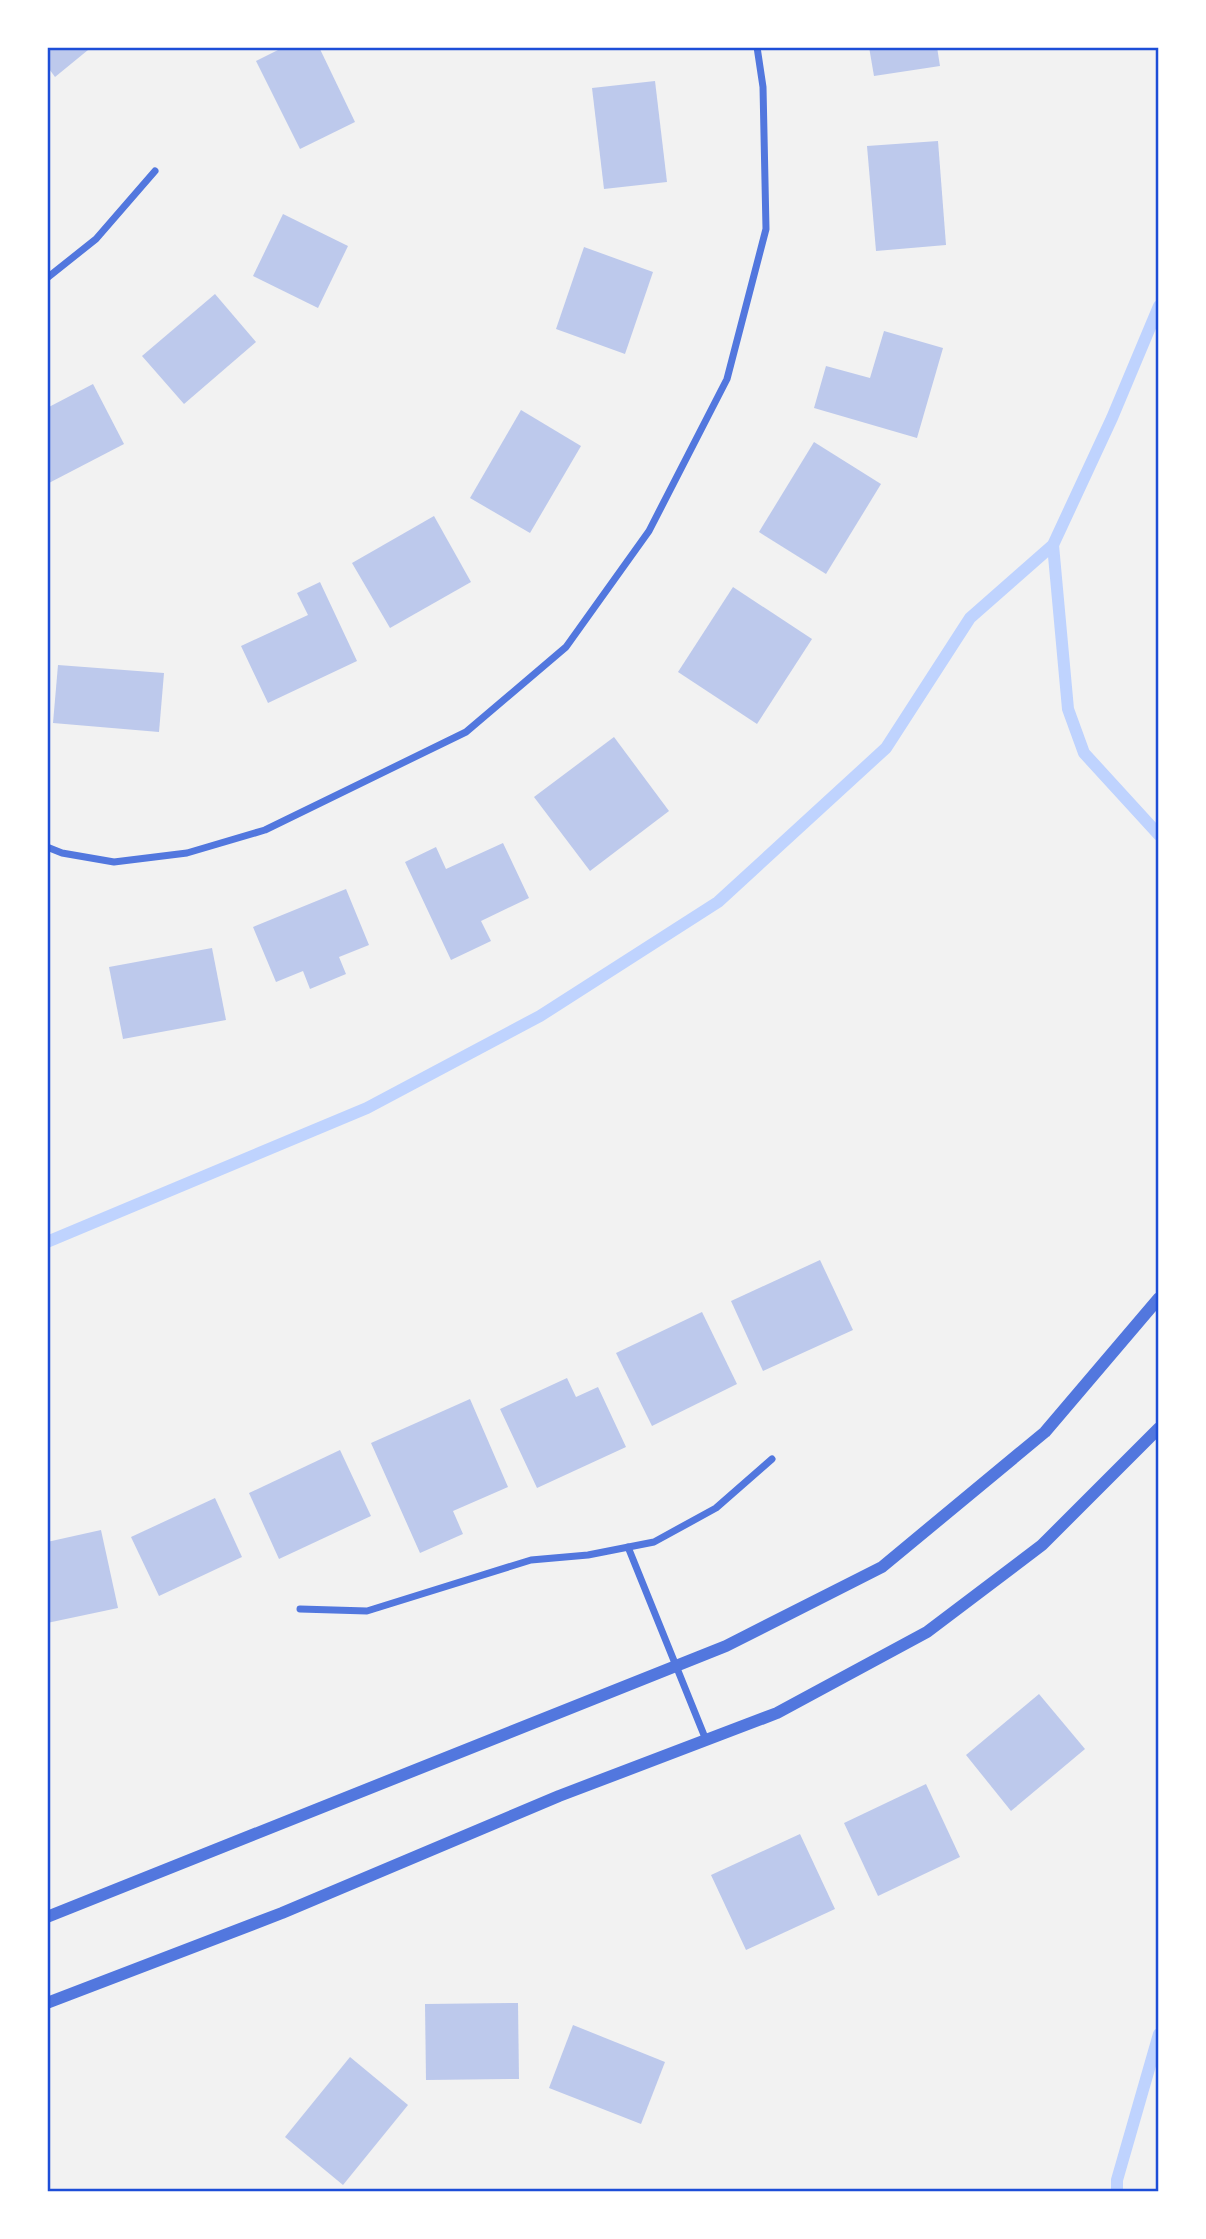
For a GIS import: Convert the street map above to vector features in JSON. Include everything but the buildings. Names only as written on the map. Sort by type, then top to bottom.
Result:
[{"type":"street","points":[[47,847],[62,853],[114,862],[187,853],[265,831],[466,732],[566,647],[649,531],[727,379],[766,229],[763,88],[757,47]]},
{"type":"street","points":[[47,278],[96,239],[156,171]]},
{"type":"street","points":[[47,1917],[726,1646],[882,1567],[1045,1432],[1159,1298]]},
{"type":"street","points":[[47,2003],[282,1913],[559,1796],[777,1713],[927,1632],[1042,1545],[1159,1428]]},
{"type":"street","points":[[300,1609],[367,1611],[531,1560],[588,1555],[654,1542],[716,1508],[772,1459]]},
{"type":"street","points":[[628,1547],[706,1741]]},
{"type":"waterway","points":[[47,1242],[367,1108],[540,1016],[718,902],[886,748],[970,618],[1053,545],[1112,418],[1159,306]]},
{"type":"waterway","points":[[1053,545],[1068,709],[1084,753],[1159,835]]},
{"type":"waterway","points":[[1117,2192],[1117,2180],[1159,2034]]}]
